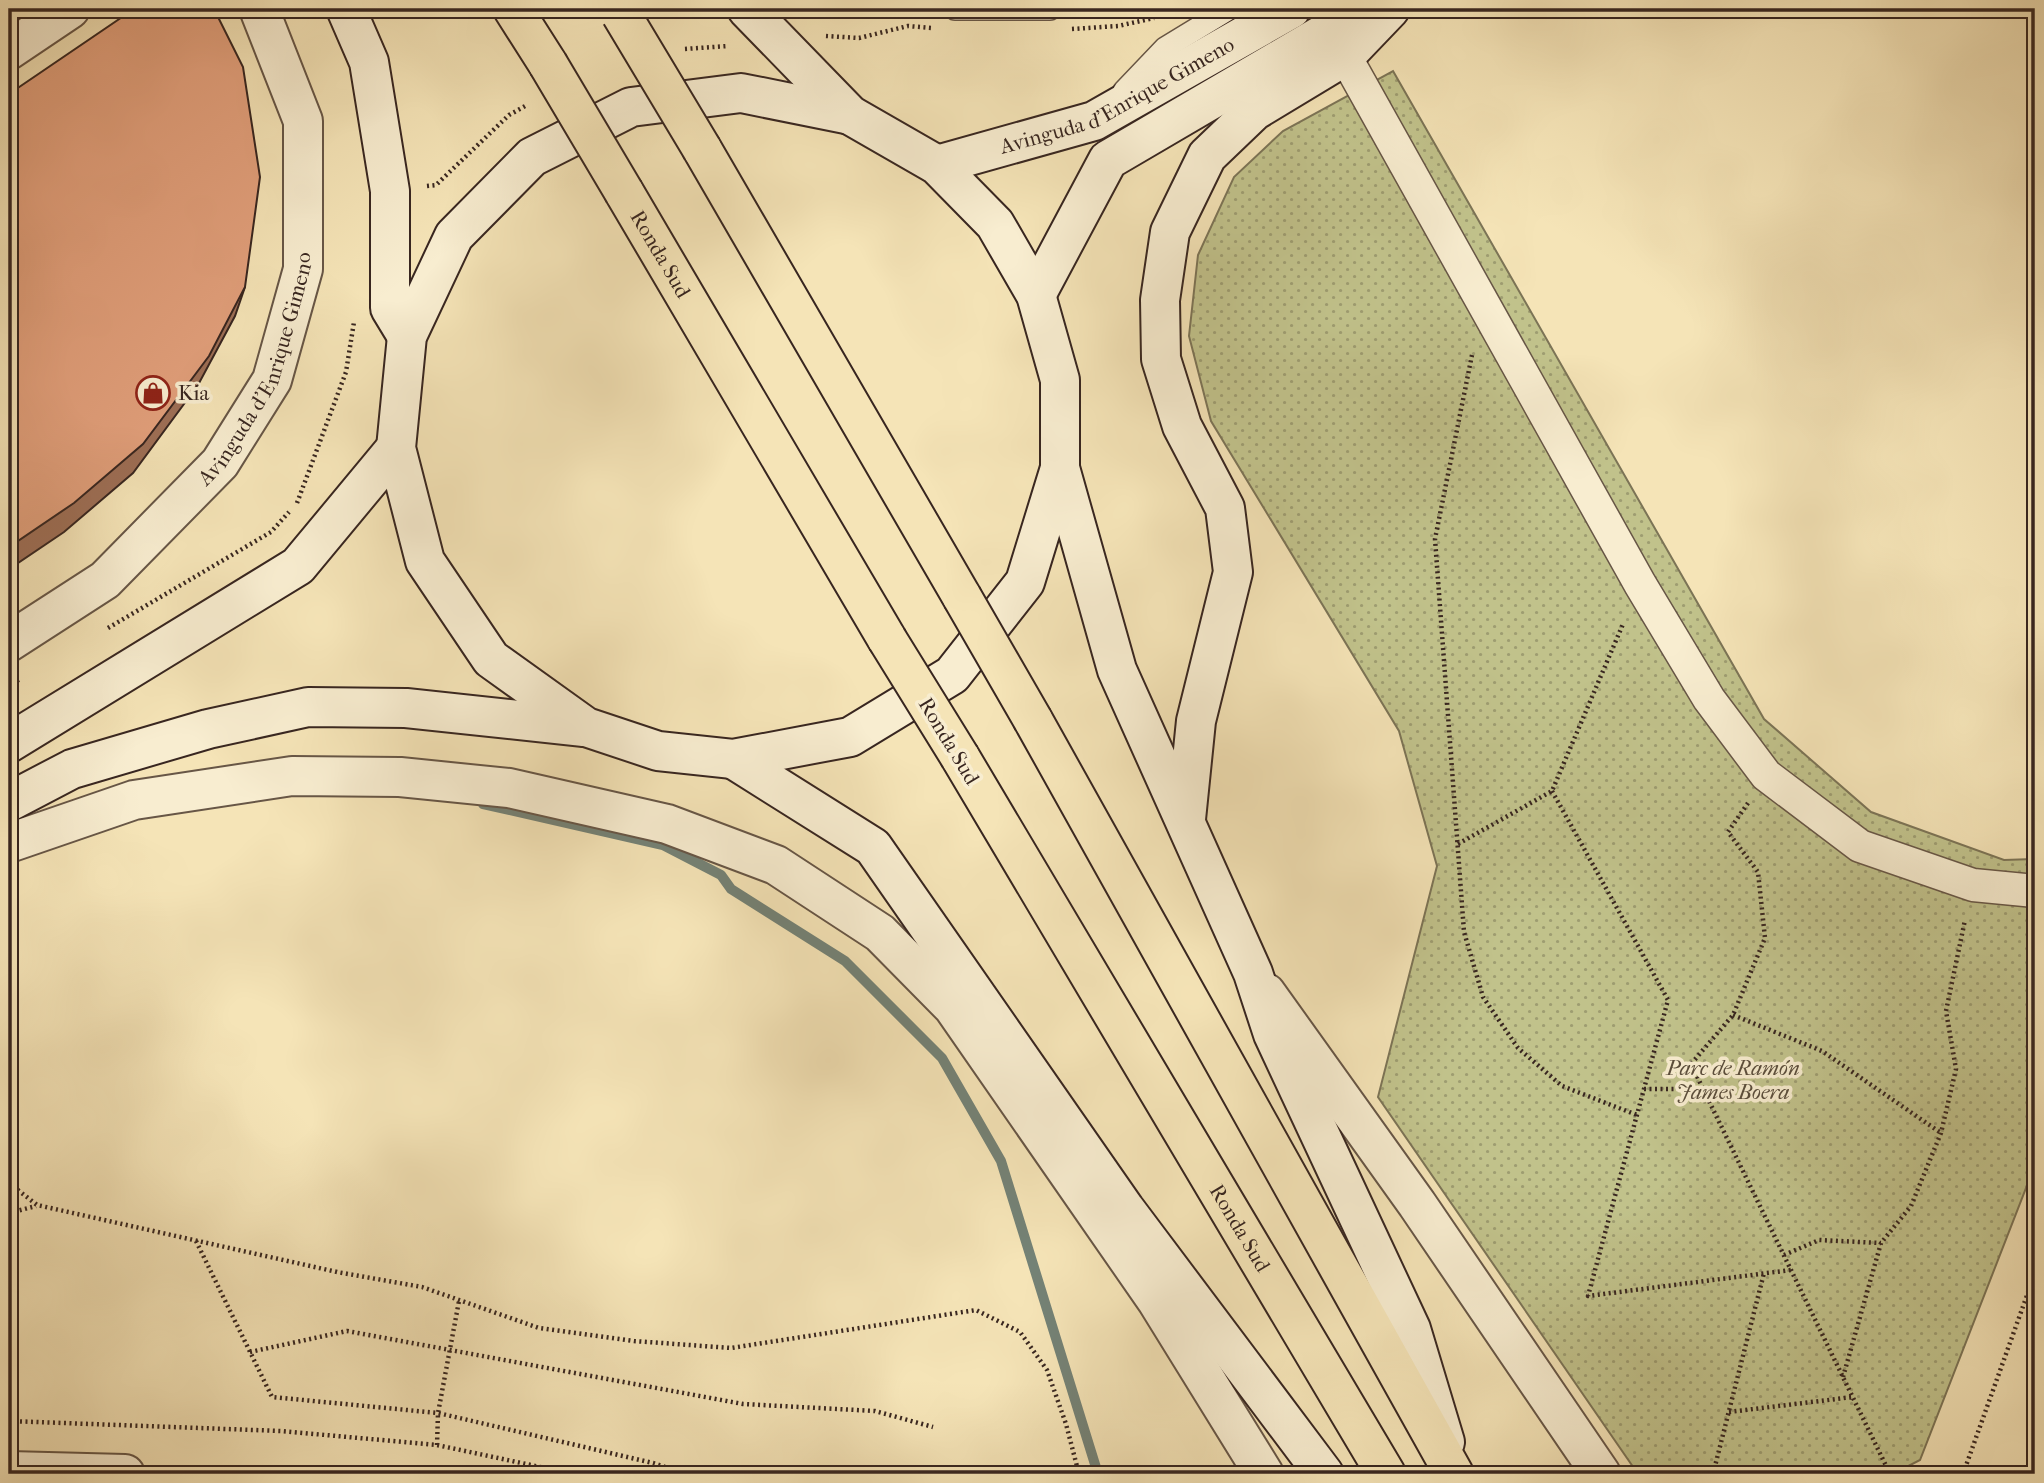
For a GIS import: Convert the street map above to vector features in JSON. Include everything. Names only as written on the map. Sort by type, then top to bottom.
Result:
[{"type":"main road","points":[[9,50],[70,9]]},
{"type":"main road","name":"Avinguda d'Enrique Gimeno","points":[[9,642],[105,580],[220,463],[272,380],[303,269],[303,121],[259,9]]},
{"type":"main road","points":[[346,9],[369,62],[390,191],[390,308],[407,336]]},
{"type":"main road","name":"Ronda Sud","points":[[513,9],[1386,1474]]},
{"type":"main road","points":[[747,9],[850,116],[937,165],[995,224],[1036,295],[1060,380],[1060,468],[1117,670],[1253,973],[1273,1034],[1410,1329],[1455,1474]]},
{"type":"main road","name":"Avinguda d'Enrique Gimeno","points":[[937,165],[1094,121],[1291,9]]},
{"type":"main road","name":"Avinguda d'Enrique Gimeno","points":[[1036,295],[1108,160],[1366,9]]},
{"type":"main road","points":[[1186,821],[1196,721],[1233,572],[1225,508],[1182,426],[1161,359],[1160,300],[1170,232],[1207,156],[1254,111],[1345,56],[1390,9]]},
{"type":"main road","points":[[619,11],[1033,720],[1455,1474]]},
{"type":"main road","points":[[586,727],[491,659],[425,561],[397,448],[407,336],[454,236],[532,157],[544,150],[631,107],[741,93],[850,116]]},
{"type":"main road","points":[[9,743],[298,566],[397,448]]},
{"type":"main road","points":[[9,802],[72,769],[208,729],[308,707],[406,708],[586,727],[658,751],[733,759],[850,737],[952,675],[1025,582],[1060,468]]},
{"type":"main road","points":[[733,759],[873,847],[1125,1209],[1324,1474]]},
{"type":"main road","points":[[9,843],[134,800],[292,776],[400,777],[509,788],[667,824],[776,865],[880,933],[953,1007],[1157,1301],[1264,1474]]},
{"type":"main road","points":[[1253,973],[1417,1204],[1601,1474]]},
{"type":"main road","points":[[1125,1209],[1170,1289],[1286,1474]]},
{"type":"main road","points":[[9,1471],[125,1474]]},
{"type":"street","points":[[1345,56],[1640,583],[1709,699],[1766,775],[1860,846],[1973,884],[2035,891]]},
{"type":"lane","points":[[955,9],[1050,9]]},
{"type":"lane","points":[[1094,121],[1165,48],[1229,9]]},
{"type":"path","points":[[1482,301],[1435,539],[1464,932],[1483,997],[1518,1048],[1562,1086],[1637,1115]]},
{"type":"path","points":[[1458,844],[1552,791],[1640,583]]},
{"type":"path","points":[[1766,775],[1728,832],[1758,872],[1765,938],[1733,1015],[1691,1064],[1890,1474]]},
{"type":"path","points":[[1552,791],[1668,1000],[1588,1296],[1791,1270]]},
{"type":"path","points":[[1843,1377],[1881,1243],[1911,1206],[1941,1133],[1956,1069],[1946,1011],[1973,884]]},
{"type":"path","points":[[1733,1015],[1822,1051],[1941,1133]]},
{"type":"path","points":[[1644,1088],[1703,1089]]},
{"type":"path","points":[[9,1183],[37,1206]]},
{"type":"path","points":[[9,1213],[37,1206],[422,1287],[538,1328],[634,1341],[731,1348],[976,1310],[1020,1332],[1047,1370],[1066,1424],[1079,1474]]},
{"type":"path","points":[[1784,1255],[1819,1240],[1881,1243]]},
{"type":"path","points":[[196,1241],[271,1397],[439,1413],[653,1463],[687,1474]]},
{"type":"path","points":[[1713,1474],[1764,1273]]},
{"type":"path","points":[[1963,1474],[2035,1273]]},
{"type":"path","points":[[437,1445],[439,1413],[459,1301]]},
{"type":"path","points":[[250,1352],[347,1331],[450,1353],[743,1404],[875,1411],[933,1427]]},
{"type":"path","points":[[1729,1412],[1853,1397]]},
{"type":"path","points":[[9,1421],[281,1431],[437,1445],[573,1474]]},
{"type":"green space","name":"Parc de Ramón James Boera","points":[[1393,71],[1764,719],[1871,812],[2004,860],[2035,859],[2035,1165],[1920,1460],[1893,1474],[1638,1474],[1378,1097],[1437,866],[1399,731],[1211,421],[1189,336],[1198,255],[1234,177],[1283,131]]},
{"type":"building","points":[[134,9],[214,9],[243,67],[260,177],[245,287],[209,356],[143,444],[74,503],[9,547],[9,94]]},
{"type":"waterway","points":[[483,804],[663,845],[721,875],[731,889],[845,961],[942,1058],[1001,1161],[1098,1474]]},
{"type":"place","name":"Kia","points":[[153,393]]}]
